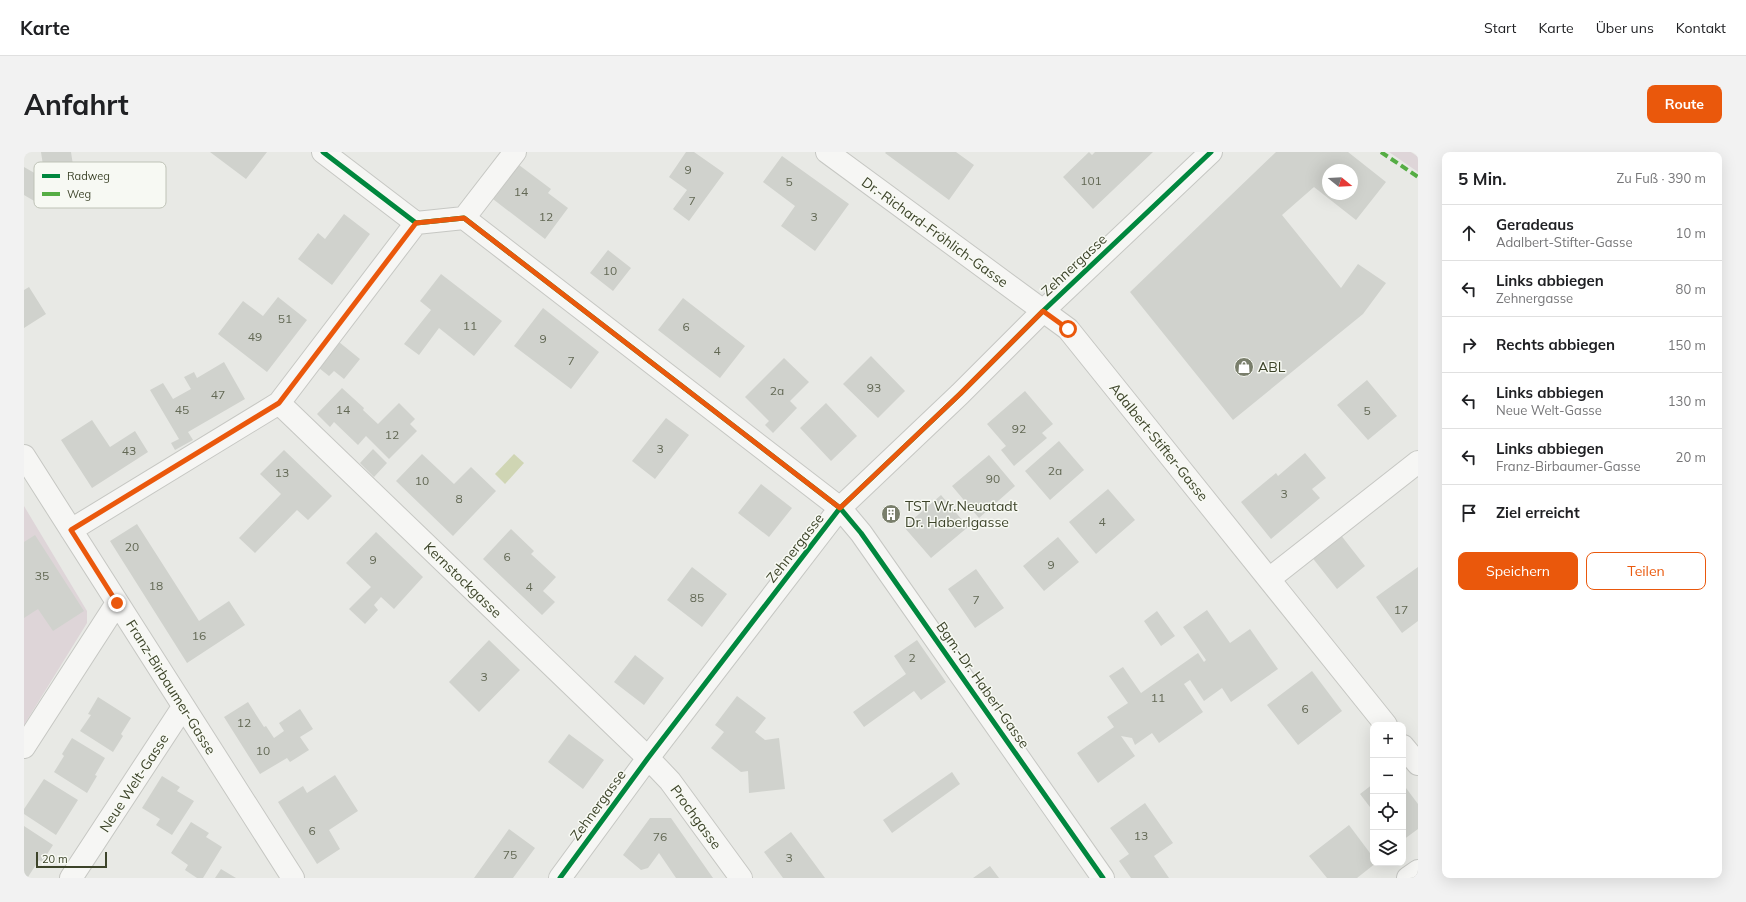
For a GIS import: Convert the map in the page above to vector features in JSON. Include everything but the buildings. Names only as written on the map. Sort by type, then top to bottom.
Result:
[{"type":"street","points":[[323,152],[416,223],[464,218],[515,152]]},
{"type":"street","name":"Dr.-Richard-Fröhlich-Gasse","points":[[827,152],[1043,311]]},
{"type":"street","name":"Zehnergasse","points":[[560,878],[648,758],[840,508],[960,394],[1043,311],[1211,152]]},
{"type":"street","name":"Bgm.-Dr. Haberl-Gasse","points":[[464,218],[840,508],[861,533],[1103,878]]},
{"type":"street","points":[[71,530],[279,403],[416,223]]},
{"type":"street","name":"Adalbert-Stifter-Gasse","points":[[1043,311],[1068,329],[1384,722]]},
{"type":"street","name":"Kernstockgasse","points":[[279,403],[648,758]]},
{"type":"street","name":"Franz-Birbaumer-Gasse","points":[[24,456],[293,878]]},
{"type":"street","points":[[1269,579],[1418,462]]},
{"type":"street","points":[[24,747],[117,603]]},
{"type":"street","name":"Neue Welt-Gasse","points":[[71,878],[183,707]]},
{"type":"street","points":[[1406,750],[1418,764]]},
{"type":"street","name":"Prochgasse","points":[[648,758],[670,781],[741,878]]},
{"type":"street","points":[[1408,878],[1418,871]]},
{"type":"shaded area","points":[[1389,152],[1411,152],[1418,157],[1418,172]]},
{"type":"shaded area","points":[[514,454],[524,463],[505,484],[495,474]]},
{"type":"shaded area","points":[[24,506],[87,611],[87,623],[24,725]]},
{"type":"marked path","points":[[1381,152],[1418,177]]},
{"type":"cycle path","points":[[323,152],[416,223],[464,218],[840,508],[861,533],[1103,878]]},
{"type":"cycle path","points":[[560,878],[648,758],[840,508],[960,394],[1043,311],[1211,152]]},
{"type":"place","name":"ABL","points":[[1244,367]]},
{"type":"place","name":"TST Wr.Neuatadt Dr. Haberlgasse","points":[[891,514]]},
{"type":"route","points":[[117,603],[71,530],[279,403],[416,223],[464,218],[840,508],[960,394],[1043,311],[1068,329]]}]
